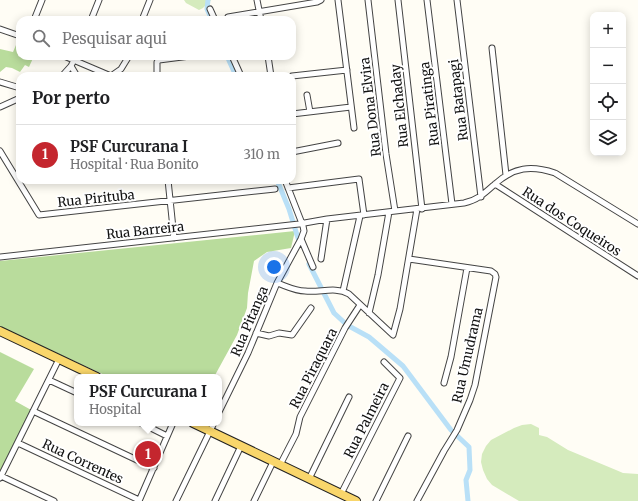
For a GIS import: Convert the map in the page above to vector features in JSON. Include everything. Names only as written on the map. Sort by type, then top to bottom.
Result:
[{"type":"main road","points":[[0,331],[91,374]]},
{"type":"main road","points":[[199,426],[356,501]]},
{"type":"street","points":[[36,16],[42,0]]},
{"type":"street","points":[[92,16],[99,0]]},
{"type":"street","points":[[144,16],[150,0]]},
{"type":"street","points":[[257,0],[260,16]]},
{"type":"street","points":[[234,16],[317,2],[321,0]]},
{"type":"street","points":[[338,0],[354,128]]},
{"type":"street","name":"Rua Dona Elvira","points":[[368,0],[386,154],[395,211]]},
{"type":"street","name":"Rua Elchaday","points":[[369,313],[393,335],[419,209],[398,0]]},
{"type":"street","name":"Rua Piratinga","points":[[427,0],[452,204]]},
{"type":"street","name":"Rua Batapagi","points":[[457,0],[481,197]]},
{"type":"street","points":[[210,9],[213,16]]},
{"type":"street","points":[[0,29],[16,35]]},
{"type":"street","points":[[300,224],[327,219],[419,209],[472,201],[481,197],[506,175],[492,48]]},
{"type":"street","points":[[66,72],[74,60]]},
{"type":"street","points":[[79,60],[103,72]]},
{"type":"street","points":[[117,72],[121,69],[127,60]]},
{"type":"street","points":[[157,72],[156,62],[160,60]]},
{"type":"street","points":[[234,60],[239,72]]},
{"type":"street","points":[[269,60],[270,72]]},
{"type":"street","points":[[71,66],[75,72]]},
{"type":"street","points":[[296,76],[347,70]]},
{"type":"street","points":[[0,82],[16,87]]},
{"type":"street","points":[[307,95],[310,112]]},
{"type":"street","points":[[0,107],[16,100]]},
{"type":"street","points":[[296,114],[351,107]]},
{"type":"street","points":[[296,151],[338,143]]},
{"type":"street","name":"Rua Pirituba","points":[[0,150],[16,177]]},
{"type":"street","name":"Rua dos Coqueiros","points":[[506,175],[519,169],[542,168],[555,173],[638,224]]},
{"type":"street","points":[[288,188],[359,179],[362,215],[343,291]]},
{"type":"street","name":"Rua Pirituba","points":[[20,184],[39,215],[275,189]]},
{"type":"street","points":[[169,184],[174,238]]},
{"type":"street","points":[[286,184],[300,224],[304,231],[301,239],[313,267]]},
{"type":"street","name":"Rua dos Coqueiros","points":[[495,184],[638,276]]},
{"type":"street","points":[[277,283],[303,291],[343,291],[349,294],[369,313],[378,275],[389,212]]},
{"type":"street","points":[[321,259],[327,219]]},
{"type":"street","name":"Rua Barreira","points":[[0,257],[300,224]]},
{"type":"street","name":"Rua Pitanga","points":[[222,406],[248,353],[277,283],[301,239]]},
{"type":"street","points":[[409,259],[467,268],[451,357],[444,383]]},
{"type":"street","name":"Rua Umudrama","points":[[418,501],[444,451],[457,430],[475,385],[495,274],[491,271],[467,268]]},
{"type":"street","name":"Rua Piraquara","points":[[254,501],[296,434],[300,417],[345,328],[360,305]]},
{"type":"street","points":[[256,333],[269,336],[279,333],[292,336],[311,308]]},
{"type":"street","points":[[54,501],[0,477],[59,359]]},
{"type":"street","name":"Rua Palmeira","points":[[341,494],[400,378],[384,362]]},
{"type":"street","points":[[48,380],[74,392]]},
{"type":"street","points":[[309,479],[349,397]]},
{"type":"street","points":[[33,411],[154,468]]},
{"type":"street","points":[[147,426],[168,436]]},
{"type":"street","points":[[139,500],[172,426]]},
{"type":"street","points":[[176,501],[212,426]]},
{"type":"street","points":[[376,501],[408,436]]},
{"type":"street","name":"Rua Correntes","points":[[18,443],[139,500]]},
{"type":"street","points":[[215,501],[241,446]]},
{"type":"green space","points":[[184,0],[211,0],[199,10],[186,3]]},
{"type":"green space","points":[[16,45],[16,60],[32,60],[29,67],[25,65],[20,72],[6,67],[0,72],[0,49],[13,52]]},
{"type":"green space","points":[[295,231],[291,248],[267,252],[254,261],[248,293],[247,308],[237,335],[216,374],[102,374],[0,327],[0,261]]},
{"type":"green space","points":[[0,352],[34,369],[15,401],[33,411],[0,474]]},
{"type":"green space","points":[[531,424],[539,428],[539,435],[547,437],[568,450],[623,473],[638,474],[638,501],[519,501],[492,485],[487,479],[481,462],[482,454],[486,446],[491,440],[514,428]]},
{"type":"waterway","points":[[208,0],[207,9],[210,16]]},
{"type":"waterway","points":[[229,60],[234,72]]},
{"type":"waterway","points":[[279,184],[289,209],[300,244]]},
{"type":"waterway","points":[[309,264],[334,313],[347,325],[369,337],[403,366],[451,430],[469,447],[470,470],[466,480],[468,501]]},
{"type":"place","name":"PSF Curcurana I","points":[[148,454]]}]
